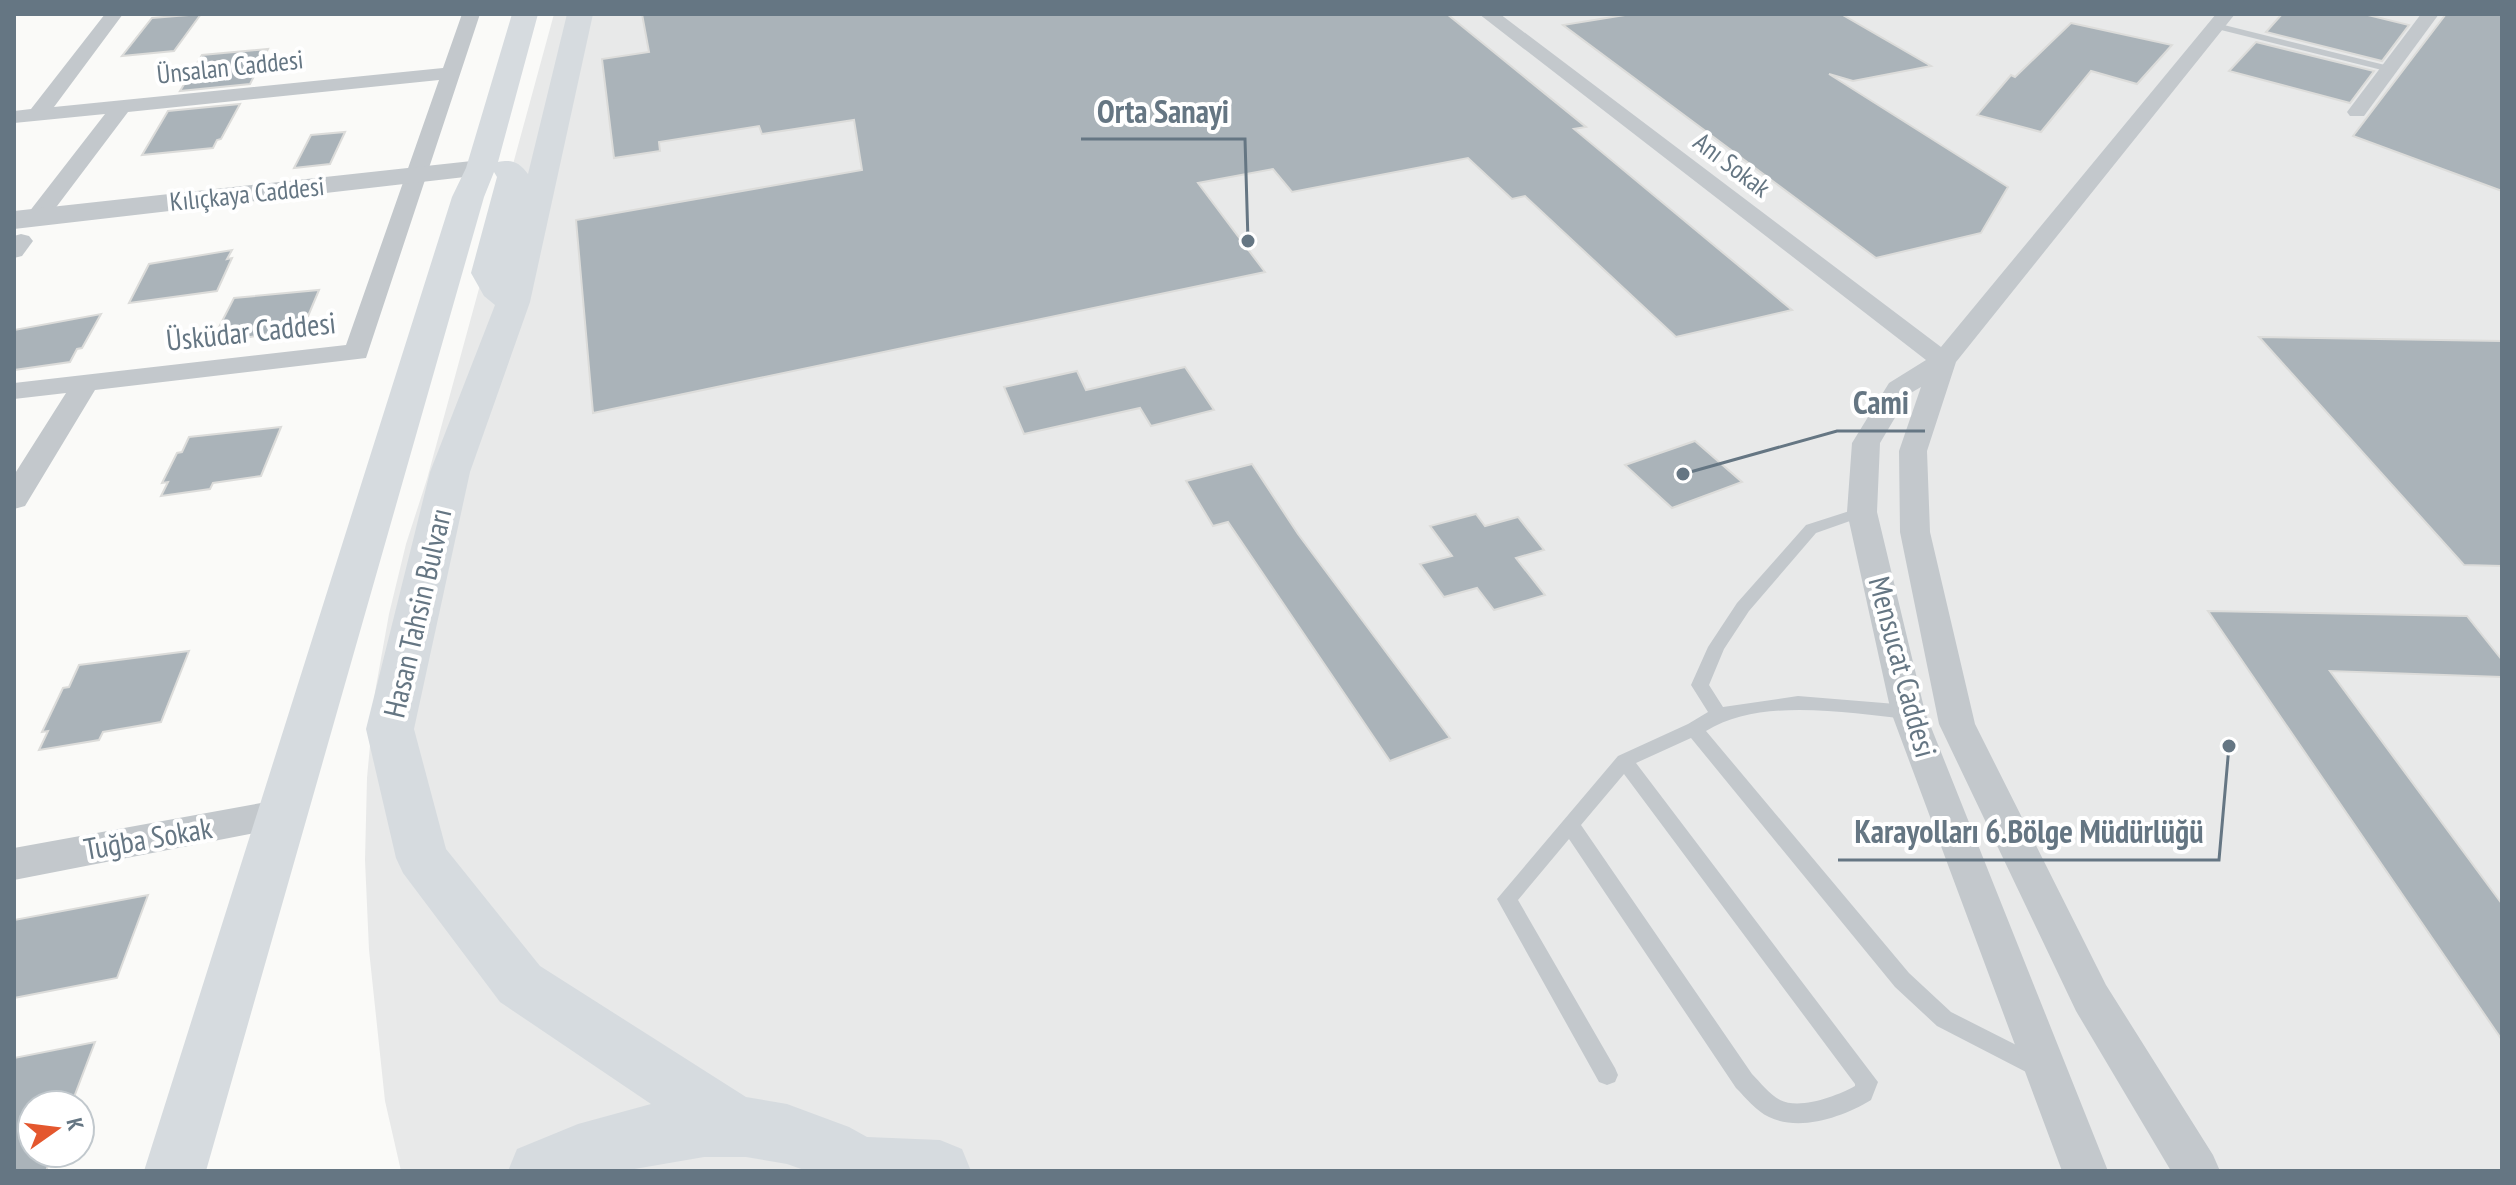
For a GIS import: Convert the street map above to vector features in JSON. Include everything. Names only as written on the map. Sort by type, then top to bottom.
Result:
[{"type":"main road","points":[[175,1171],[525,14]]},
{"type":"main road","name":"Hasan Tahsin Bulvarı","points":[[580,14],[513,302],[450,472],[390,729],[422,858],[520,984],[736,1126]]},
{"type":"main road","points":[[475,182],[506,169],[513,175],[488,273],[496,289],[513,302]]},
{"type":"main road","points":[[539,1171],[587,1149],[639,1134],[688,1127],[736,1126],[781,1132],[823,1147],[863,1170],[940,1171]]},
{"type":"street","points":[[38,114],[114,14]]},
{"type":"street","name":"Üsküdar Caddesi","points":[[14,391],[357,352],[471,14]]},
{"type":"street","name":"Anı Sokak","points":[[1488,14],[1943,361]]},
{"type":"street","points":[[2357,112],[2430,14]]},
{"type":"street","name":"Mensucat Caddesi","points":[[2085,1171],[1908,712],[1862,512],[1866,443],[1899,389],[1943,361],[2221,20]]},
{"type":"street","name":"Ünsalan Caddesi","points":[[14,117],[451,73]]},
{"type":"street","points":[[20,234],[122,106]]},
{"type":"street","name":"Kılıçkaya Caddesi","points":[[20,234],[416,175],[475,182]]},
{"type":"street","name":"Kılıçkaya Caddesi","points":[[20,234],[406,203],[475,182]]},
{"type":"street","name":"Mensucat Caddesi","points":[[1943,361],[1913,451],[1915,532],[1957,724],[2091,998],[2197,1171]]},
{"type":"street","points":[[14,499],[86,383]]},
{"type":"street","name":"Tuğba Sokak","points":[[14,864],[283,814]]},
{"type":"lane","points":[[2221,20],[2390,69]]},
{"type":"lane","points":[[1719,714],[1700,685],[1716,647],[1743,607],[1811,529],[1862,512]]},
{"type":"lane","points":[[1607,1075],[1507,899],[1624,761],[1719,714],[1798,702],[1908,712]]},
{"type":"lane","points":[[1694,729],[1902,980],[1944,1019],[2046,1071]]},
{"type":"lane","points":[[1570,825],[1744,1081],[1768,1106],[1792,1116],[1849,1102],[1863,1093],[1867,1082],[1624,761]]},
{"type":"shaded area","points":[[554,14],[2502,14],[2502,1171],[401,1171],[385,1101],[369,950],[365,860],[367,778],[375,692],[406,544],[427,479]]},
{"type":"building","points":[[201,14],[174,51],[122,56],[152,18]]},
{"type":"building","points":[[642,14],[1447,14],[1586,127],[1574,129],[1792,310],[1676,337],[1525,196],[1512,199],[1468,158],[1292,192],[1273,169],[1198,183],[1265,272],[593,413],[576,220],[862,170],[854,120],[762,134],[759,126],[659,142],[660,151],[614,158],[602,59],[649,52]]},
{"type":"building","points":[[1631,14],[1841,14],[1931,66],[1853,81],[1829,74],[2008,187],[1981,233],[1876,258],[1563,25]]},
{"type":"building","points":[[2282,14],[2364,14],[2409,25],[2382,61],[2266,32]]},
{"type":"building","points":[[2446,14],[2502,14],[2502,191],[2353,136]]},
{"type":"building","points":[[2071,23],[2172,45],[2137,84],[2091,71],[2041,132],[1977,115],[2011,75],[2015,77]]},
{"type":"building","points":[[2256,42],[2374,71],[2350,103],[2229,71]]},
{"type":"building","points":[[268,49],[250,84],[180,91],[202,55]]},
{"type":"building","points":[[240,104],[213,148],[142,155],[168,111]]},
{"type":"building","points":[[345,132],[330,164],[294,168],[311,135]]},
{"type":"building","points":[[232,250],[227,259],[232,258],[217,291],[129,303],[149,264]]},
{"type":"building","points":[[319,290],[303,328],[216,343],[221,333],[216,333],[234,298]]},
{"type":"building","points":[[101,314],[82,348],[77,349],[70,362],[14,370],[14,330]]},
{"type":"building","points":[[2259,337],[2502,341],[2502,566],[2464,565]]},
{"type":"building","points":[[1185,367],[1214,410],[1151,426],[1140,408],[1024,434],[1004,387],[1077,371],[1086,390]]},
{"type":"building","points":[[281,427],[261,476],[213,483],[210,489],[161,496],[168,482],[162,483],[189,437]]},
{"type":"building","points":[[1695,441],[1742,482],[1672,508],[1625,465]]},
{"type":"building","points":[[1252,464],[1298,534],[1450,738],[1390,761],[1228,522],[1213,526],[1186,481]]},
{"type":"building","points":[[1476,514],[1485,526],[1518,517],[1544,550],[1516,558],[1545,595],[1494,610],[1477,588],[1444,597],[1420,564],[1452,556],[1430,526]]},
{"type":"building","points":[[2208,611],[2467,616],[2502,660],[2502,677],[2330,671],[2502,904],[2502,1040]]},
{"type":"building","points":[[189,651],[161,722],[103,732],[99,740],[39,750],[48,731],[42,732],[63,688],[69,687],[79,665]]},
{"type":"building","points":[[148,895],[117,978],[14,998],[14,920]]},
{"type":"building","points":[[95,1042],[77,1089],[16,1089],[16,1169],[46,1171],[14,1171],[14,1058]]},
{"type":"place","name":"Orta Sanayi","points":[[1248,241]]},
{"type":"place","name":"Cami","points":[[1683,474]]},
{"type":"place","name":"Karayolları 6.Bölge Müdürlüğü","points":[[2229,746]]}]
